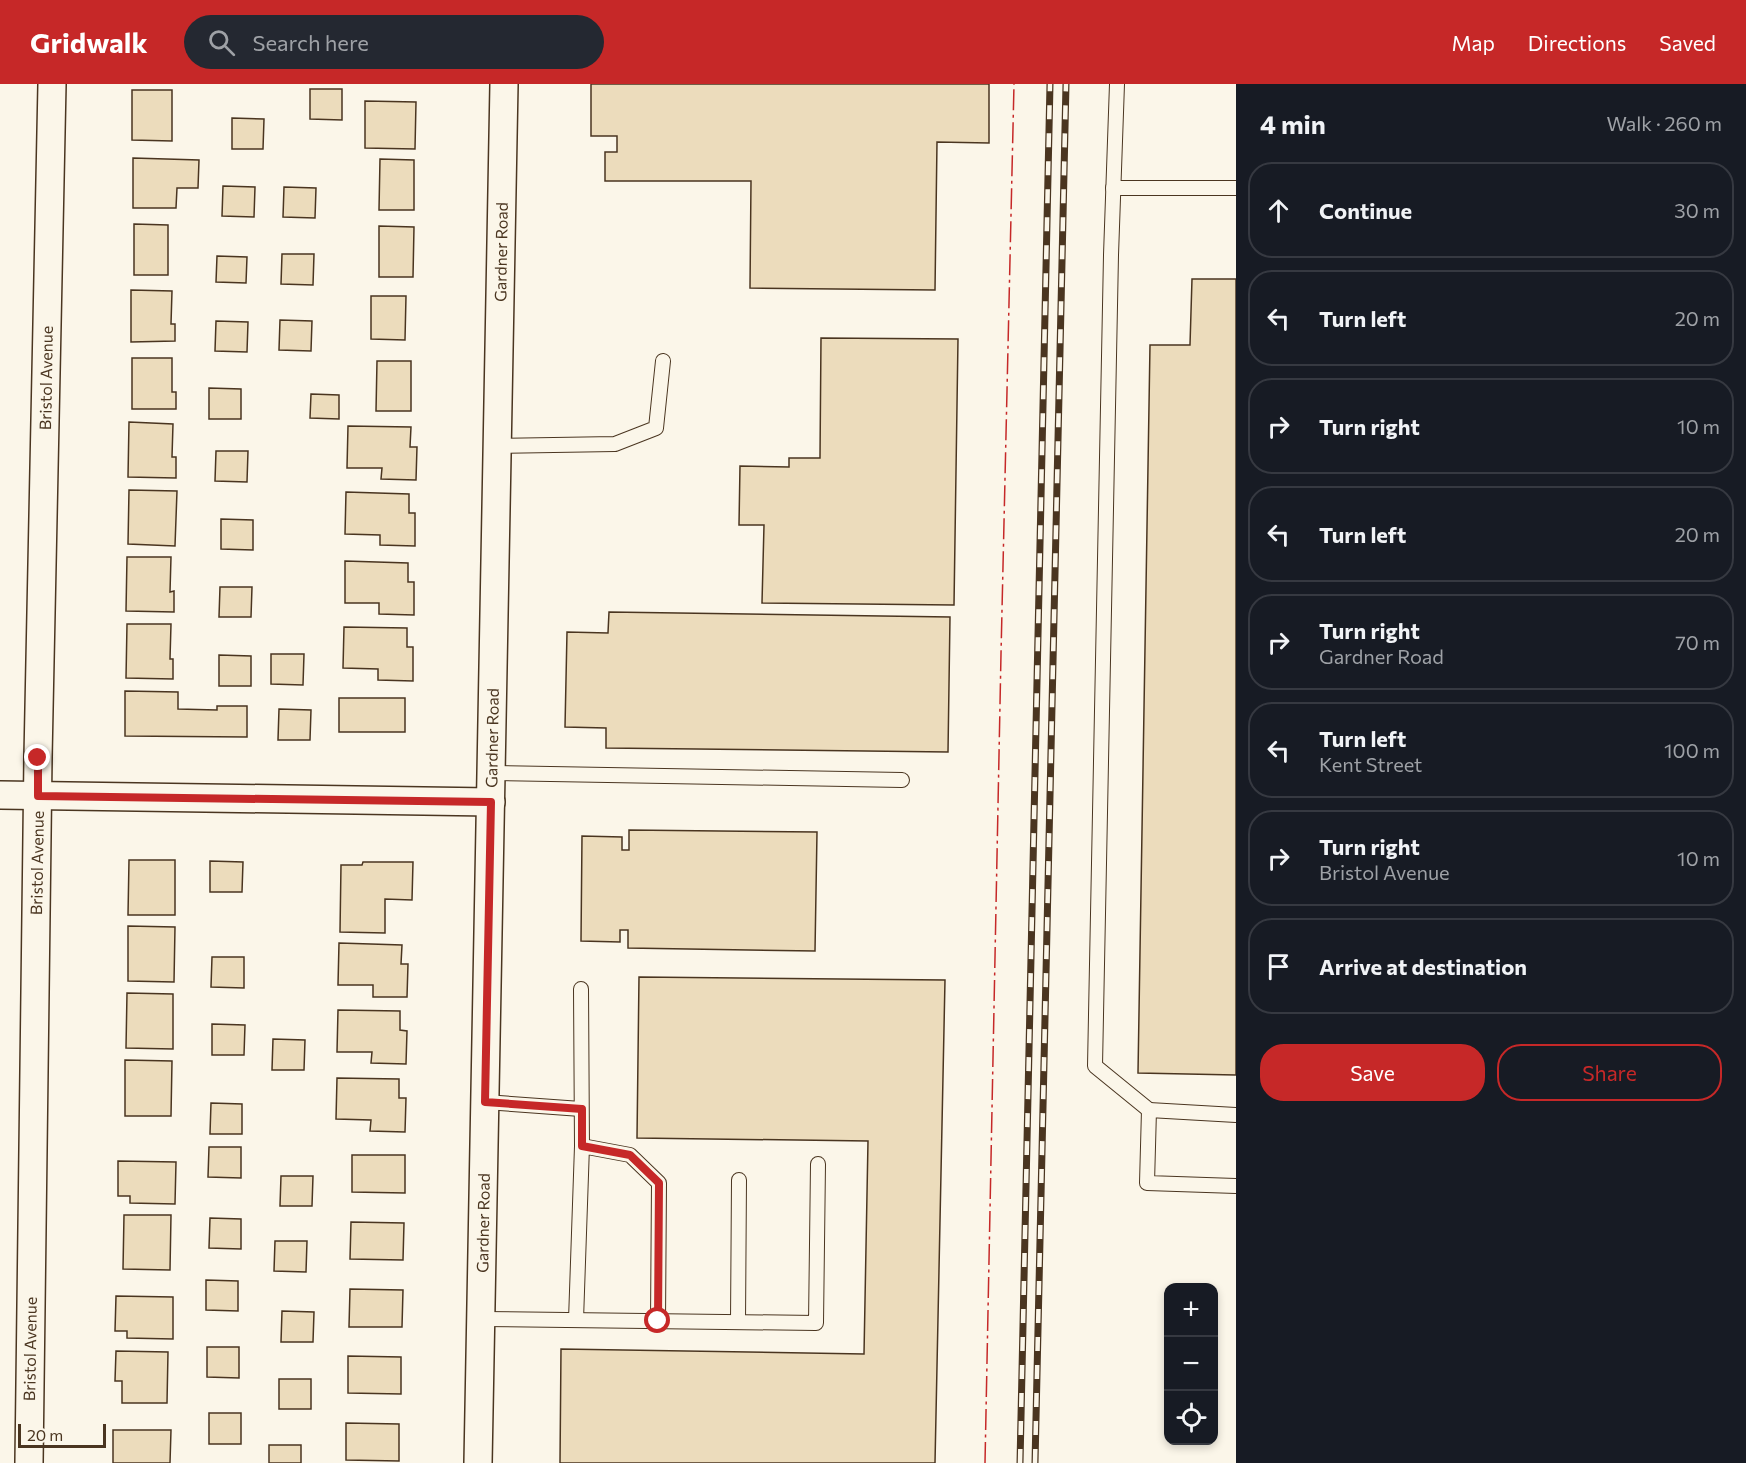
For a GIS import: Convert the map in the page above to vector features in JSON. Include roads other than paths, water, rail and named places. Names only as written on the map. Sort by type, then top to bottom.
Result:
[{"type":"street","name":"Bristol Avenue","points":[[29,1463],[38,796],[52,84]]},
{"type":"street","name":"Gardner Road","points":[[478,1463],[504,84]]},
{"type":"street","points":[[0,795],[491,802]]},
{"type":"lane","points":[[1117,84],[1110,267],[1095,1066],[1149,1110],[1236,1115]]},
{"type":"lane","points":[[1113,188],[1236,188]]},
{"type":"lane","points":[[497,446],[615,444],[656,428],[663,361]]},
{"type":"lane","points":[[492,773],[902,780]]},
{"type":"lane","points":[[576,1320],[582,1146],[581,989]]},
{"type":"lane","points":[[485,1102],[582,1109]]},
{"type":"lane","points":[[1149,1110],[1147,1183],[1236,1186]]},
{"type":"lane","points":[[582,1146],[630,1155],[659,1183],[658,1321]]},
{"type":"lane","points":[[481,1319],[816,1323],[818,1164]]},
{"type":"lane","points":[[738,1322],[739,1180]]},
{"type":"railway","points":[[1020,1463],[1050,84]]},
{"type":"railway","points":[[1035,1463],[1066,84]]}]
